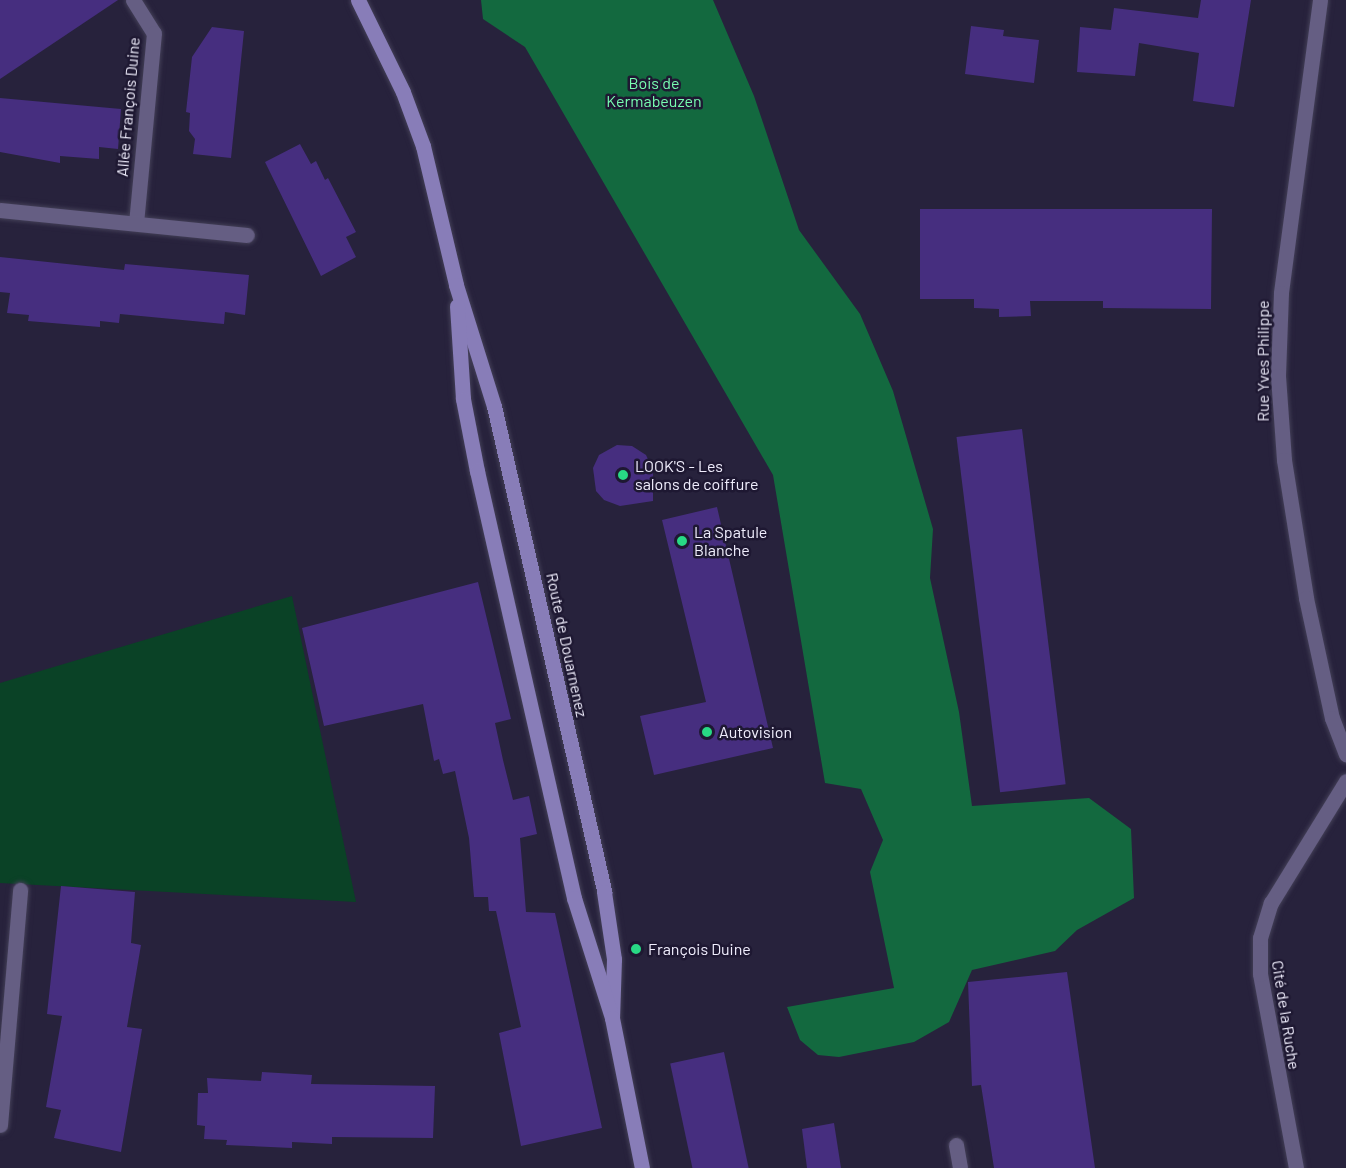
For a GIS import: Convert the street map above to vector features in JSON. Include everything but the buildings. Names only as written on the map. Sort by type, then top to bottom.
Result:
[{"type":"main road","name":"Route de Douarnenez","points":[[358,0],[414,119],[456,285],[494,406],[604,892],[614,959],[612,1018]]},
{"type":"main road","name":"Route de Douarnenez","points":[[456,285],[463,399],[478,478],[574,898],[612,1018],[642,1168]]},
{"type":"street","name":"Allée François Duine","points":[[134,0],[154,33],[136,223]]},
{"type":"street","name":"Rue Yves Philippe","points":[[1320,0],[1281,293],[1278,375],[1284,460],[1304,588],[1332,718],[1346,754]]},
{"type":"street","points":[[0,210],[247,235]]},
{"type":"street","name":"Cité de la Ruche","points":[[1296,1168],[1260,974],[1260,938],[1272,903],[1346,781]]},
{"type":"street","points":[[0,1125],[20,890]]},
{"type":"street","points":[[956,1145],[960,1168]]},
{"type":"green space","name":"Bois de Kermabeuzen","points":[[481,0],[713,0],[754,96],[799,230],[860,314],[893,391],[933,529],[930,578],[959,712],[972,806],[1089,798],[1131,829],[1134,898],[1077,930],[1055,951],[972,970],[949,1022],[914,1042],[839,1057],[818,1055],[800,1040],[787,1007],[894,988],[870,872],[883,840],[861,789],[825,783],[773,475],[525,47],[483,19]]},
{"type":"green space","points":[[292,596],[356,902],[0,883],[0,683]]},
{"type":"place","name":"LOOK'S - Les salons de coiffure","points":[[623,475]]},
{"type":"place","name":"La Spatule Blanche","points":[[682,541]]},
{"type":"place","name":"Autovision","points":[[707,732]]},
{"type":"place","name":"François Duine","points":[[636,949]]}]
